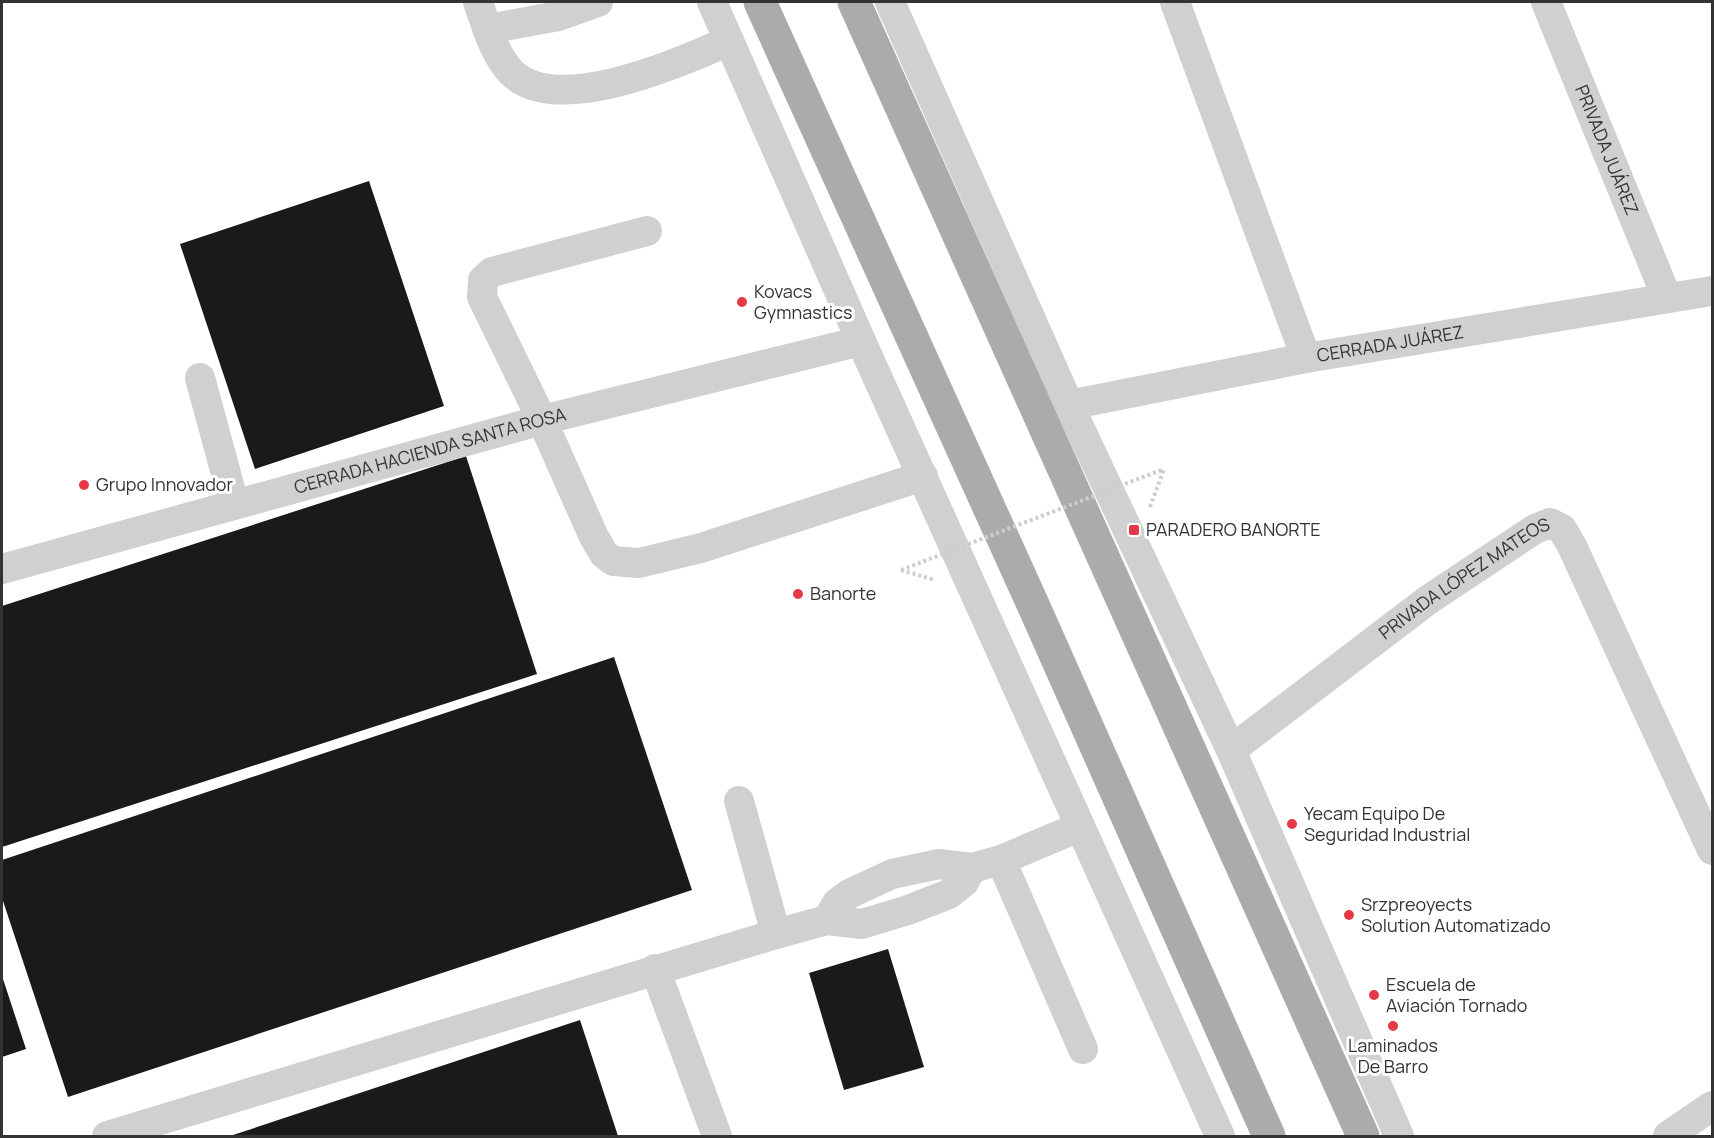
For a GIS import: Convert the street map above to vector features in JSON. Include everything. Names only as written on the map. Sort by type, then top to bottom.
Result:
[{"type":"main road","points":[[760,2],[1035,609],[1269,1137]]},
{"type":"main road","points":[[854,2],[1363,1137]]},
{"type":"street","points":[[478,2],[500,56],[512,72],[528,84],[563,91],[596,86],[679,62],[729,41]]},
{"type":"street","points":[[488,29],[559,16],[598,2]]},
{"type":"street","points":[[712,2],[861,341],[1220,1137]]},
{"type":"street","points":[[890,2],[1069,405],[1231,750],[1399,1137]]},
{"type":"street","points":[[1175,2],[1306,358]]},
{"type":"street","name":"PRIVADA JUÁREZ","points":[[1546,2],[1667,298]]},
{"type":"street","points":[[647,231],[509,266],[492,272],[483,280],[482,297],[604,554],[622,564],[639,563],[701,548],[923,476]]},
{"type":"street","name":"CERRADA JUÁREZ","points":[[1069,405],[1306,358],[1713,291]]},
{"type":"street","name":"CERRADA HACIENDA SANTA ROSA","points":[[2,569],[234,503],[542,420],[861,341]]},
{"type":"street","points":[[200,378],[234,503]]},
{"type":"street","name":"PRIVADA LÓPEZ MATEOS","points":[[1231,750],[1428,600],[1535,529],[1550,523],[1562,529],[1567,538],[1713,850]]},
{"type":"street","points":[[739,801],[776,934]]},
{"type":"street","points":[[827,920],[837,903],[849,894],[892,874],[939,864],[972,868],[1001,860],[1079,826]]},
{"type":"street","points":[[1001,860],[1083,1049]]},
{"type":"street","points":[[107,1137],[776,934],[827,920],[845,924],[862,924],[908,910],[949,894],[964,882],[972,868]]},
{"type":"street","points":[[655,969],[717,1137]]},
{"type":"street","points":[[1668,1137],[1713,1106]]},
{"type":"path","points":[[902,570],[1164,469]]},
{"type":"building","points":[[369,181],[444,406],[255,469],[180,244]]},
{"type":"building","points":[[466,456],[537,674],[2,847],[2,606]]},
{"type":"building","points":[[614,657],[692,890],[68,1097],[2,898],[2,860]]},
{"type":"building","points":[[888,949],[924,1067],[844,1090],[809,973]]},
{"type":"building","points":[[2,976],[26,1049],[2,1057]]},
{"type":"building","points":[[580,1020],[618,1136],[230,1136]]},
{"type":"place","name":"Kovacs Gymnastics","points":[[742,302]]},
{"type":"place","name":"Grupo Innovador","points":[[84,485]]},
{"type":"place","name":"PARADERO BANORTE","points":[[1134,530]]},
{"type":"place","name":"Banorte","points":[[798,594]]},
{"type":"place","name":"Yecam Equipo De Seguridad Industrial","points":[[1292,824]]},
{"type":"place","name":"Srzpreoyects Solution Automatizado","points":[[1349,915]]},
{"type":"place","name":"Escuela de Aviación Tornado","points":[[1374,995]]},
{"type":"place","name":"Laminados De Barro","points":[[1393,1026]]}]
